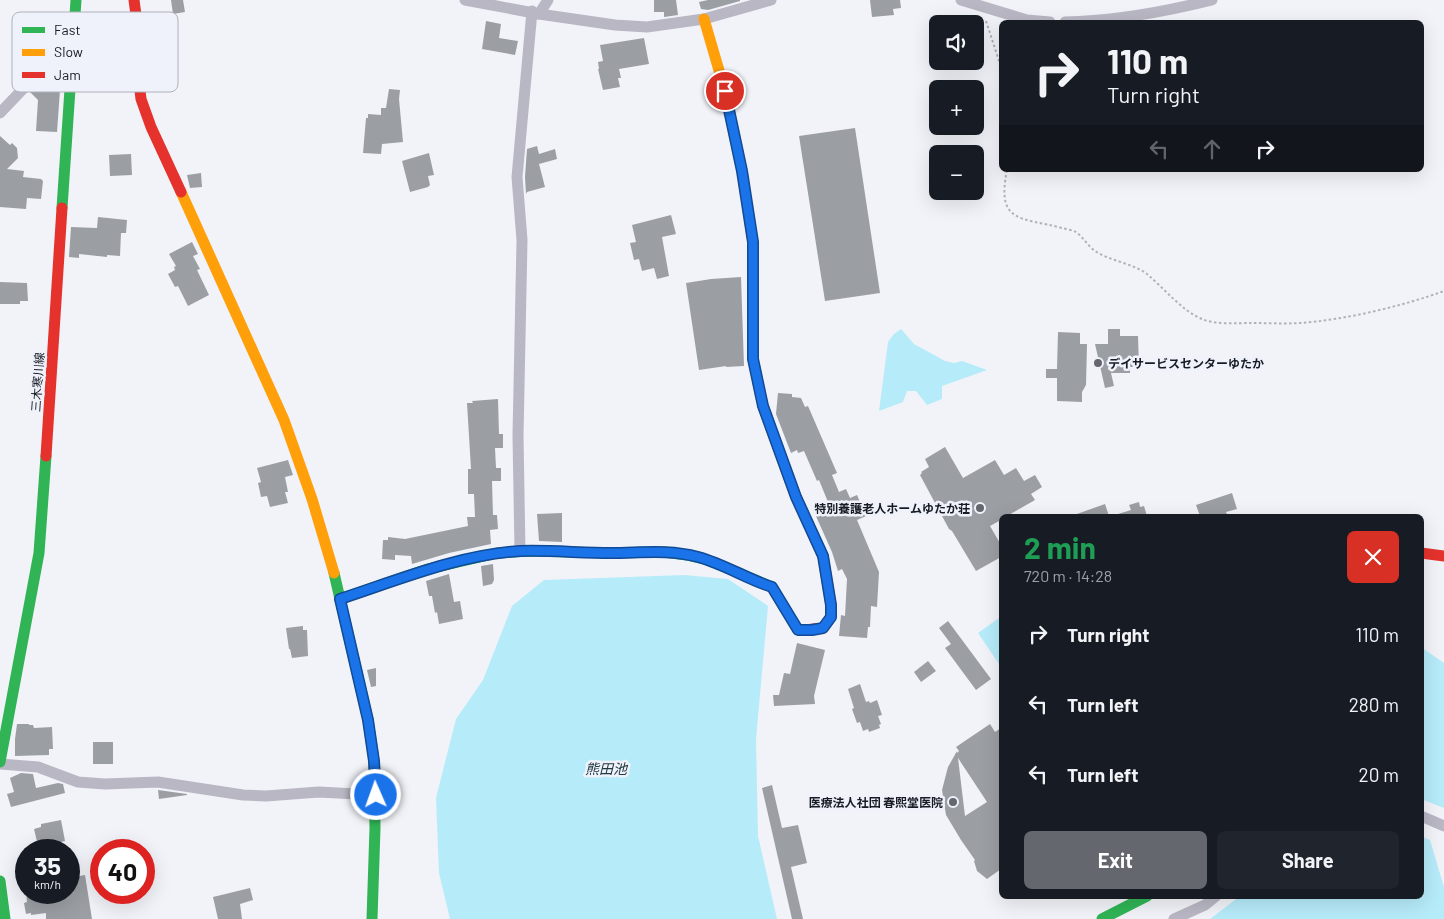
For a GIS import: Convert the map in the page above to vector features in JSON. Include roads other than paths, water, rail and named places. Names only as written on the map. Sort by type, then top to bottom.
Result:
[{"type":"street","points":[[466,0],[615,25],[647,27],[704,19],[771,0]]},
{"type":"street","points":[[520,551],[518,436],[522,240],[517,177],[536,13],[548,0]]},
{"type":"street","points":[[961,0],[1027,20]]},
{"type":"street","points":[[1092,20],[1118,18],[1184,7],[1212,0]]},
{"type":"street","points":[[340,599],[426,570],[468,559],[520,551],[610,553],[666,551],[698,557],[725,566],[759,583],[772,587],[798,630],[823,628],[831,617],[831,605],[823,556],[796,497],[761,396],[753,359],[753,242],[742,171],[725,91],[704,19]]},
{"type":"street","points":[[0,113],[20,92]]},
{"type":"street","name":"三木寒川線","points":[[0,763],[39,553],[71,92]]},
{"type":"street","points":[[140,92],[151,127],[284,420],[312,499],[335,576],[368,720],[374,761],[376,795],[372,919]]},
{"type":"street","points":[[1424,553],[1444,556]]},
{"type":"street","points":[[0,763],[38,767],[78,782],[105,784],[158,782],[244,795],[266,796],[319,792],[376,795]]},
{"type":"street","points":[[1424,817],[1444,826]]},
{"type":"street","points":[[0,880],[5,919]]},
{"type":"street","points":[[1102,919],[1141,899]]},
{"type":"street","points":[[1174,919],[1204,905],[1212,899]]},
{"type":"water","points":[[901,329],[914,344],[945,361],[954,363],[962,361],[987,370],[942,386],[942,399],[927,405],[916,391],[907,391],[903,402],[879,411],[888,342]]},
{"type":"water","name":"熊田池","points":[[684,575],[728,579],[768,606],[756,739],[758,836],[777,919],[450,919],[439,873],[436,798],[456,719],[483,680],[512,606],[544,580]]},
{"type":"water","points":[[999,618],[999,664],[978,633]]},
{"type":"water","points":[[1424,649],[1444,663],[1444,808],[1424,800]]},
{"type":"water","points":[[1424,837],[1430,840],[1444,887],[1444,919],[1210,919],[1236,899],[1424,899]]},
{"type":"place","name":"デイサービスセンターゆたか","points":[[1098,363]]},
{"type":"place","name":"特別養護老人ホームゆたか荘","points":[[980,508]]},
{"type":"place","name":"医療法人社団 春熙堂医院","points":[[953,802]]}]
